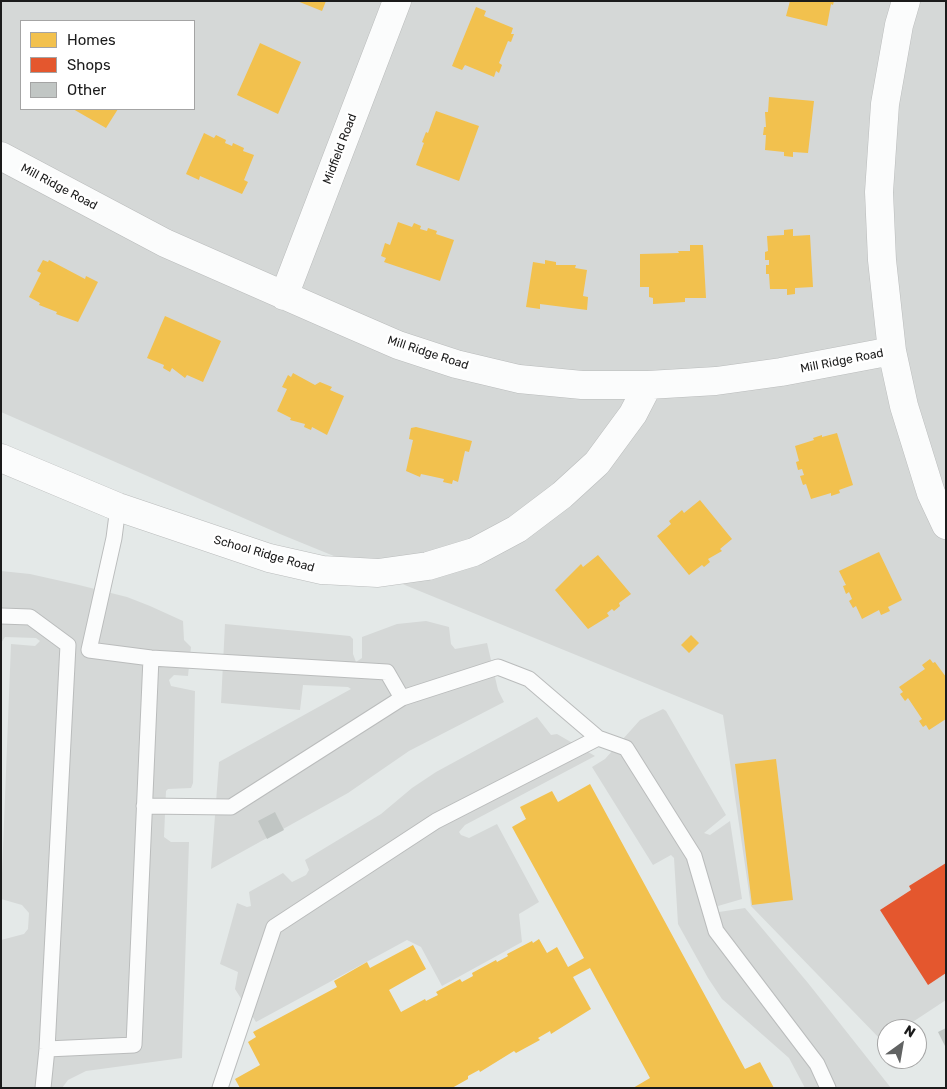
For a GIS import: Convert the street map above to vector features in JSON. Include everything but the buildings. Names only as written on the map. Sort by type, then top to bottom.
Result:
[{"type":"street","name":"Midfield Road","points":[[284,296],[397,1]]},
{"type":"street","name":"Mill Ridge Road","points":[[906,1],[899,25],[885,104],[879,192],[882,260],[892,351],[904,406],[931,494],[946,525]]},
{"type":"street","name":"Mill Ridge Road","points":[[1,156],[165,243],[284,296],[398,345],[456,364],[519,379],[582,385],[648,385],[716,381],[762,375],[892,351]]},
{"type":"street","name":"School Ridge Road","points":[[1,458],[118,507],[269,558],[322,570],[378,574],[428,566],[474,552],[516,529],[562,495],[597,463],[617,439],[648,385]]},
{"type":"lane","points":[[89,650],[114,538],[118,507]]},
{"type":"lane","points":[[1,616],[30,618],[68,645],[89,650],[151,658],[387,672],[402,698]]},
{"type":"lane","points":[[43,1088],[47,1049],[68,645]]},
{"type":"lane","points":[[47,1049],[134,1045],[151,658]]},
{"type":"lane","points":[[144,806],[231,807],[402,698],[498,668],[529,679],[598,738],[626,748],[694,856],[716,931],[817,1064],[828,1088]]},
{"type":"lane","points":[[220,1088],[274,927],[436,821],[598,738]]},
{"type":"shaded area","points":[[1,1],[946,1],[946,1000],[917,1019],[877,1019],[877,1036],[751,906],[723,715],[280,534],[1,412]]},
{"type":"shaded area","points":[[1,571],[30,574],[79,585],[127,597],[150,606],[183,621],[184,640],[191,647],[188,676],[174,675],[169,680],[171,686],[195,691],[193,783],[191,788],[168,789],[166,791],[164,837],[171,842],[189,842],[182,1058],[86,1071],[68,1080],[62,1088],[1,1088],[1,940],[24,934],[28,929],[29,913],[22,905],[1,899],[11,644],[35,646],[40,641],[36,638],[5,637],[1,643]]},
{"type":"shaded area","points":[[426,621],[449,627],[451,644],[455,649],[487,643],[498,690],[504,702],[409,751],[348,793],[211,869],[219,762],[351,689],[348,687],[303,685],[300,710],[221,703],[225,624],[350,636],[353,639],[353,654],[356,662],[362,658],[362,637],[397,624]]},
{"type":"shaded area","points":[[663,709],[666,711],[726,815],[704,833],[710,835],[730,821],[742,899],[718,906],[719,912],[745,908],[808,983],[891,1088],[805,1088],[789,1058],[722,999],[708,978],[678,924],[674,858],[671,855],[653,865],[592,767],[605,759],[640,720]]},
{"type":"shaded area","points":[[537,717],[551,735],[557,734],[595,756],[465,825],[459,832],[461,835],[469,838],[497,824],[539,902],[519,914],[522,942],[442,986],[421,947],[407,940],[256,1022],[235,989],[238,972],[220,964],[237,903],[247,907],[251,906],[249,892],[283,873],[292,882],[306,875],[309,870],[305,860],[381,814],[412,788],[436,772]]}]
